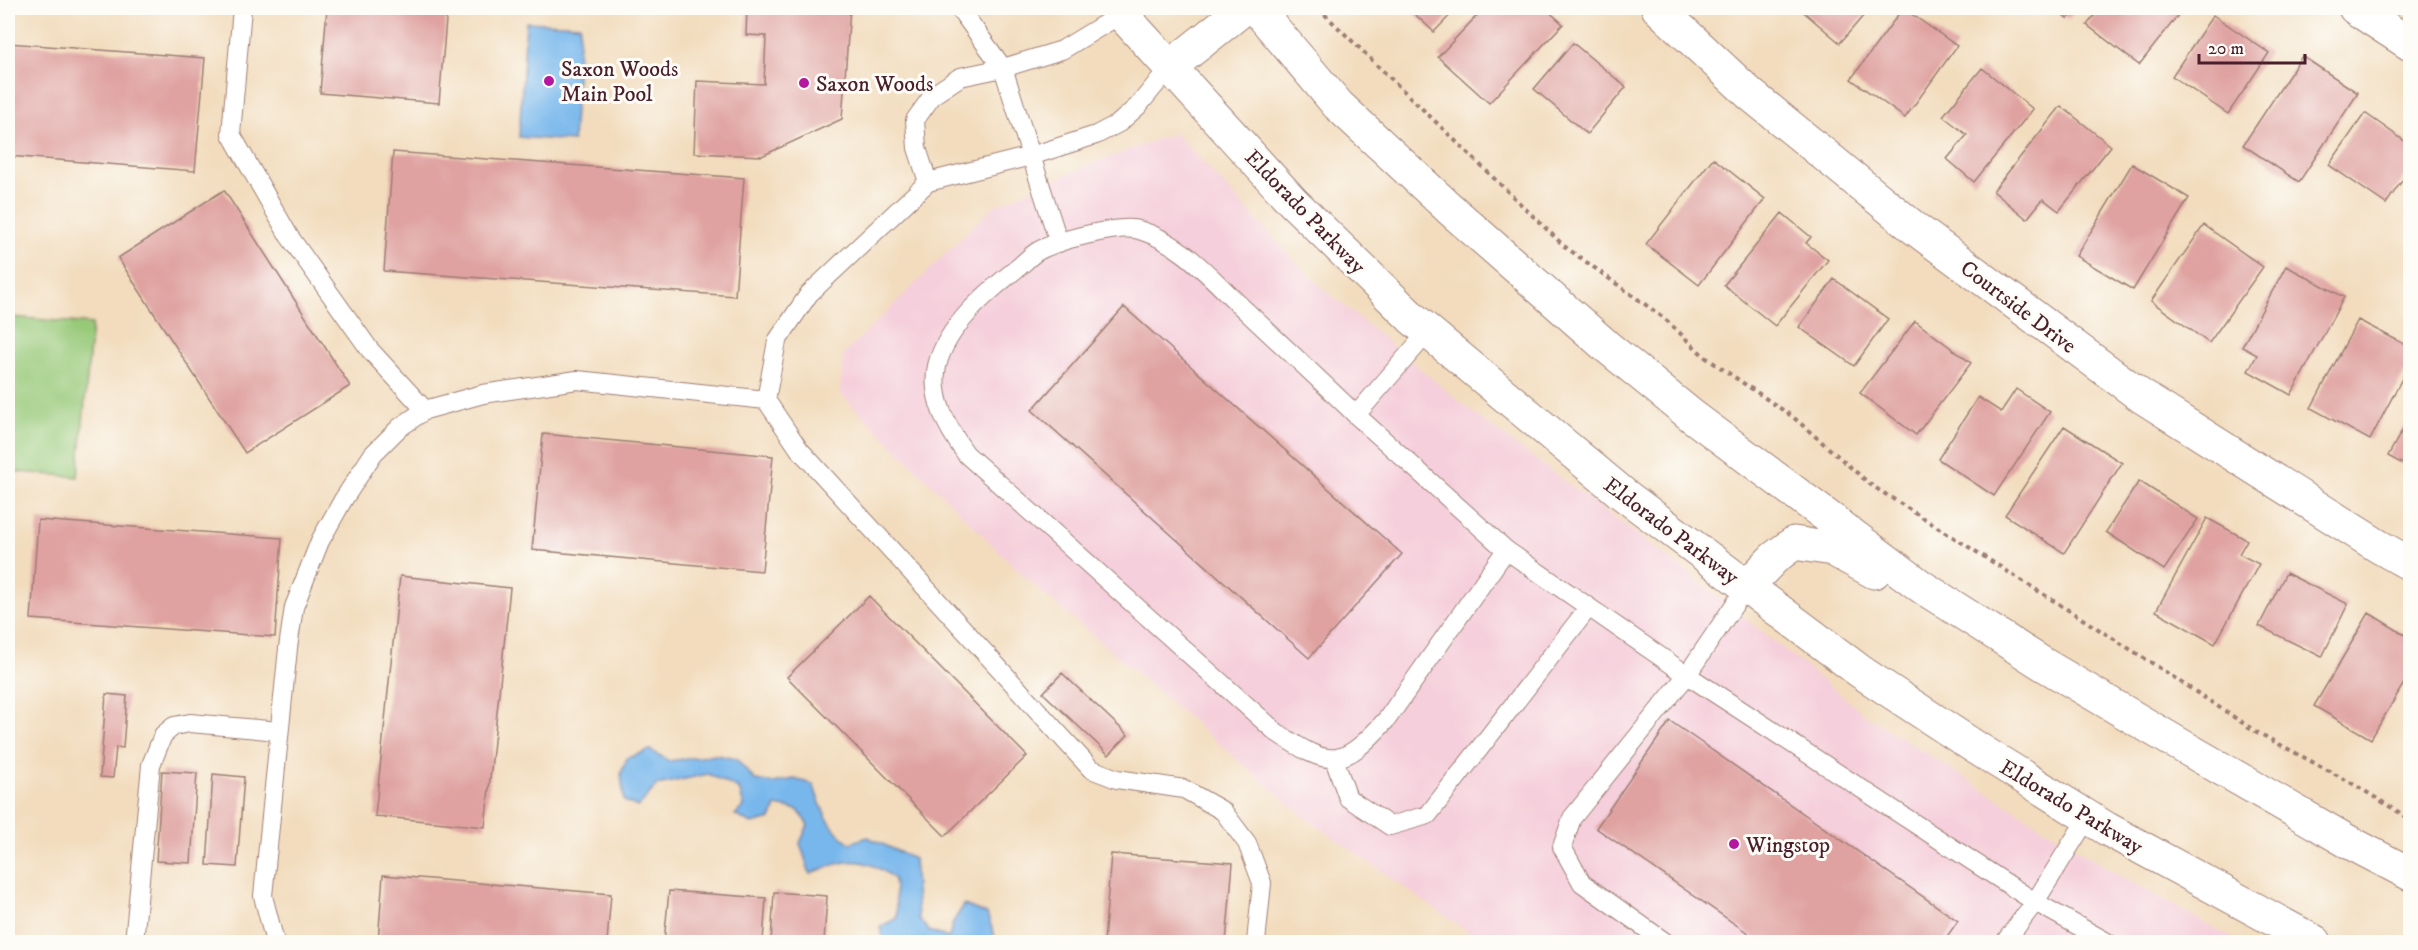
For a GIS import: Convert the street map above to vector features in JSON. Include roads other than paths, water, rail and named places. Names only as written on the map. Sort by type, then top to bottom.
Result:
[{"type":"main road","points":[[1170,67],[1244,8]]},
{"type":"main road","points":[[1256,8],[1338,105],[1450,209],[1606,346],[1692,416],[1922,587],[2195,754],[2347,841],[2410,874]]},
{"type":"main road","name":"Courtside Drive","points":[[1658,8],[1750,94],[1913,227],[2141,396],[2368,540],[2410,564]]},
{"type":"main road","points":[[2355,8],[2410,44]]},
{"type":"main road","name":"Eldorado Parkway","points":[[1122,10],[1170,67],[1293,202],[1428,332],[1623,494],[1861,672],[2088,817],[2304,940]]},
{"type":"main road","points":[[1747,586],[1774,558],[1794,543],[1832,549],[1864,566],[1902,590],[1937,617],[1985,644],[2022,650]]},
{"type":"lane","points":[[242,8],[231,134],[289,236],[370,350],[425,410]]},
{"type":"lane","points":[[958,8],[1003,68],[1059,243]]},
{"type":"lane","points":[[928,182],[917,148],[915,120],[933,95],[960,77],[1003,68],[1062,50],[1122,10]]},
{"type":"lane","points":[[1170,67],[1138,106],[1119,123],[1096,135],[1031,156],[928,182],[809,294],[777,340],[766,400],[799,449],[1091,769],[1117,779],[1184,789],[1223,811],[1247,843],[1262,883],[1256,942]]},
{"type":"lane","points":[[1506,550],[1386,719],[1352,754],[1334,759],[1311,754],[1276,732],[966,454],[951,433],[942,414],[937,389],[937,367],[942,352],[961,322],[990,291],[1037,251],[1112,230],[1138,230],[1177,248],[1207,273],[1356,415],[1506,550],[1687,675],[2035,902],[2107,942]]},
{"type":"lane","points":[[1356,415],[1428,332]]},
{"type":"lane","points":[[275,942],[263,896],[294,607],[320,541],[343,500],[374,454],[399,428],[425,410],[483,394],[577,380],[766,400]]},
{"type":"lane","points":[[1665,942],[1582,883],[1563,847],[1572,818],[1687,675],[1747,586]]},
{"type":"lane","points":[[1334,759],[1348,798],[1390,826],[1428,815],[1589,607]]},
{"type":"lane","points":[[134,942],[151,765],[164,735],[174,726],[190,723],[279,731]]},
{"type":"lane","points":[[2006,942],[2035,902],[2088,817]]},
{"type":"water","name":"Saxon Woods Main Pool","points":[[526,22],[580,25],[573,141],[519,137]]},
{"type":"water","points":[[650,750],[669,761],[716,755],[736,759],[755,780],[774,783],[794,779],[813,784],[831,825],[850,843],[868,837],[914,859],[918,918],[929,931],[949,938],[953,922],[964,905],[987,914],[995,937],[993,942],[885,942],[880,927],[897,918],[894,879],[863,862],[843,862],[810,874],[800,843],[808,825],[798,810],[776,806],[771,819],[752,824],[735,815],[744,806],[739,789],[708,774],[657,785],[638,807],[624,801],[621,773],[627,758]]},
{"type":"place","name":"Saxon Woods Main Pool","points":[[549,81]]},
{"type":"place","name":"Saxon Woods","points":[[804,83]]},
{"type":"place","name":"Wingstop","points":[[1734,844]]}]
